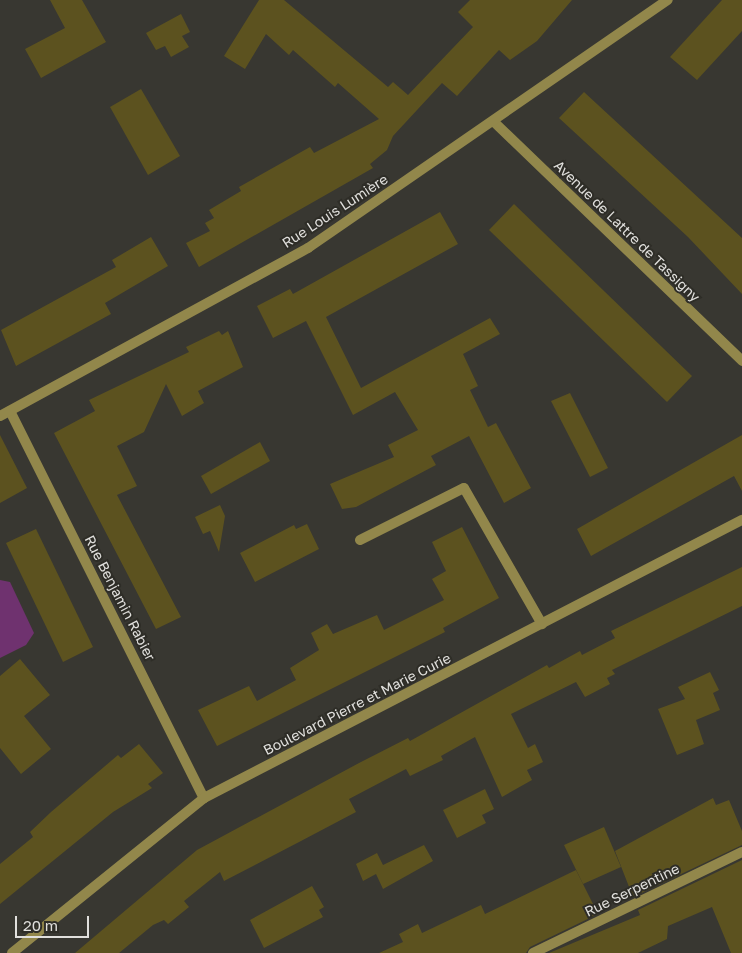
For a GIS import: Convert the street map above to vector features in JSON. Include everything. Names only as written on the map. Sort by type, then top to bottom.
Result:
[{"type":"street","name":"Rue Louis Lumière","points":[[0,416],[308,248],[668,0]]},
{"type":"street","name":"Avenue de Lattre de Tassigny","points":[[493,121],[742,361]]},
{"type":"street","name":"Rue Benjamin Rabier","points":[[10,410],[204,798]]},
{"type":"street","points":[[360,540],[464,488],[542,624]]},
{"type":"street","name":"Boulevard Pierre et Marie Curie","points":[[12,953],[204,798],[742,520]]},
{"type":"street","name":"Rue Serpentine","points":[[533,953],[742,852]]},
{"type":"shaded area","points":[[0,580],[10,582],[34,633],[26,645],[0,658]]},
{"type":"building","points":[[50,0],[82,0],[106,42],[41,78],[25,49],[65,28]]},
{"type":"building","points":[[259,0],[284,0],[388,87],[393,82],[408,95],[473,27],[458,12],[470,0],[572,0],[537,41],[510,60],[499,50],[457,96],[442,83],[393,136],[387,150],[370,164],[373,168],[199,267],[186,243],[210,231],[205,223],[214,218],[209,210],[241,191],[239,187],[310,147],[314,153],[379,119],[338,83],[335,87],[293,50],[289,55],[266,34],[245,69],[224,56]]},
{"type":"building","points":[[722,0],[742,0],[742,31],[697,80],[670,57]]},
{"type":"building","points":[[181,14],[190,32],[182,36],[189,47],[171,57],[165,46],[156,50],[146,33]]},
{"type":"building","points":[[141,89],[180,156],[148,175],[110,107]]},
{"type":"building","points":[[584,92],[742,238],[742,294],[688,237],[559,118]]},
{"type":"building","points":[[514,204],[692,376],[667,402],[489,230]]},
{"type":"building","points":[[440,212],[458,244],[326,317],[361,388],[490,318],[500,334],[463,354],[478,386],[470,390],[488,427],[496,423],[531,488],[504,503],[469,436],[431,456],[436,465],[356,507],[342,509],[330,484],[394,457],[388,445],[418,430],[395,392],[353,415],[306,321],[273,338],[257,306],[290,289],[293,294]]},
{"type":"building","points":[[151,237],[168,266],[105,303],[111,314],[16,366],[1,330],[116,267],[112,260]]},
{"type":"building","points":[[219,331],[222,335],[228,331],[243,367],[198,391],[204,403],[182,416],[166,384],[144,432],[117,446],[137,486],[117,495],[181,617],[156,629],[54,433],[95,411],[89,400],[189,352],[186,347]]},
{"type":"building","points":[[570,393],[608,468],[590,477],[551,401]]},
{"type":"building","points":[[0,435],[27,488],[0,503]]},
{"type":"building","points":[[742,435],[742,491],[734,476],[591,556],[577,529]]},
{"type":"building","points":[[260,442],[270,461],[211,494],[201,476]]},
{"type":"building","points":[[220,505],[225,516],[219,552],[210,531],[203,534],[195,517]]},
{"type":"building","points":[[307,524],[319,549],[255,582],[240,553],[294,525],[296,529]]},
{"type":"building","points":[[462,527],[499,598],[443,628],[445,632],[217,746],[198,710],[249,686],[257,701],[296,680],[290,668],[319,650],[311,633],[327,624],[333,634],[377,615],[384,630],[444,600],[432,579],[446,571],[432,542]]},
{"type":"building","points":[[36,529],[93,647],[63,662],[6,543]]},
{"type":"building","points":[[742,567],[742,606],[612,670],[615,674],[607,678],[610,684],[585,697],[576,682],[511,714],[528,748],[535,744],[543,762],[527,770],[532,780],[502,797],[475,737],[441,756],[443,760],[410,776],[406,769],[349,799],[356,812],[224,881],[220,872],[184,901],[189,907],[168,924],[164,920],[153,925],[119,953],[75,953],[197,850],[359,763],[408,738],[410,741],[547,665],[549,668],[580,651],[582,655],[615,638],[611,631]]},
{"type":"building","points":[[20,659],[50,695],[24,716],[51,749],[21,774],[0,748],[0,676]]},
{"type":"building","points":[[710,672],[719,690],[713,693],[720,710],[696,720],[704,744],[677,755],[658,709],[685,699],[678,687]]},
{"type":"building","points":[[139,744],[163,773],[148,784],[152,788],[113,812],[0,904],[0,864],[33,837],[30,832],[51,812],[118,755],[121,758]]},
{"type":"building","points":[[485,789],[494,809],[482,815],[486,823],[457,838],[443,810]]},
{"type":"building","points":[[713,798],[716,805],[729,800],[742,831],[742,845],[633,897],[615,851]]},
{"type":"building","points":[[604,827],[621,867],[583,884],[564,845]]},
{"type":"building","points":[[424,845],[433,861],[383,889],[376,874],[363,881],[356,864],[377,853],[383,865]]},
{"type":"building","points":[[742,860],[742,953],[731,953],[712,907],[668,926],[667,939],[638,953],[549,953],[640,915],[638,910]]},
{"type":"building","points":[[576,870],[598,914],[530,947],[526,953],[379,953],[403,942],[399,934],[418,924],[422,933],[481,905],[485,914]]},
{"type":"building","points":[[312,886],[324,907],[319,910],[323,917],[264,948],[250,920]]}]
